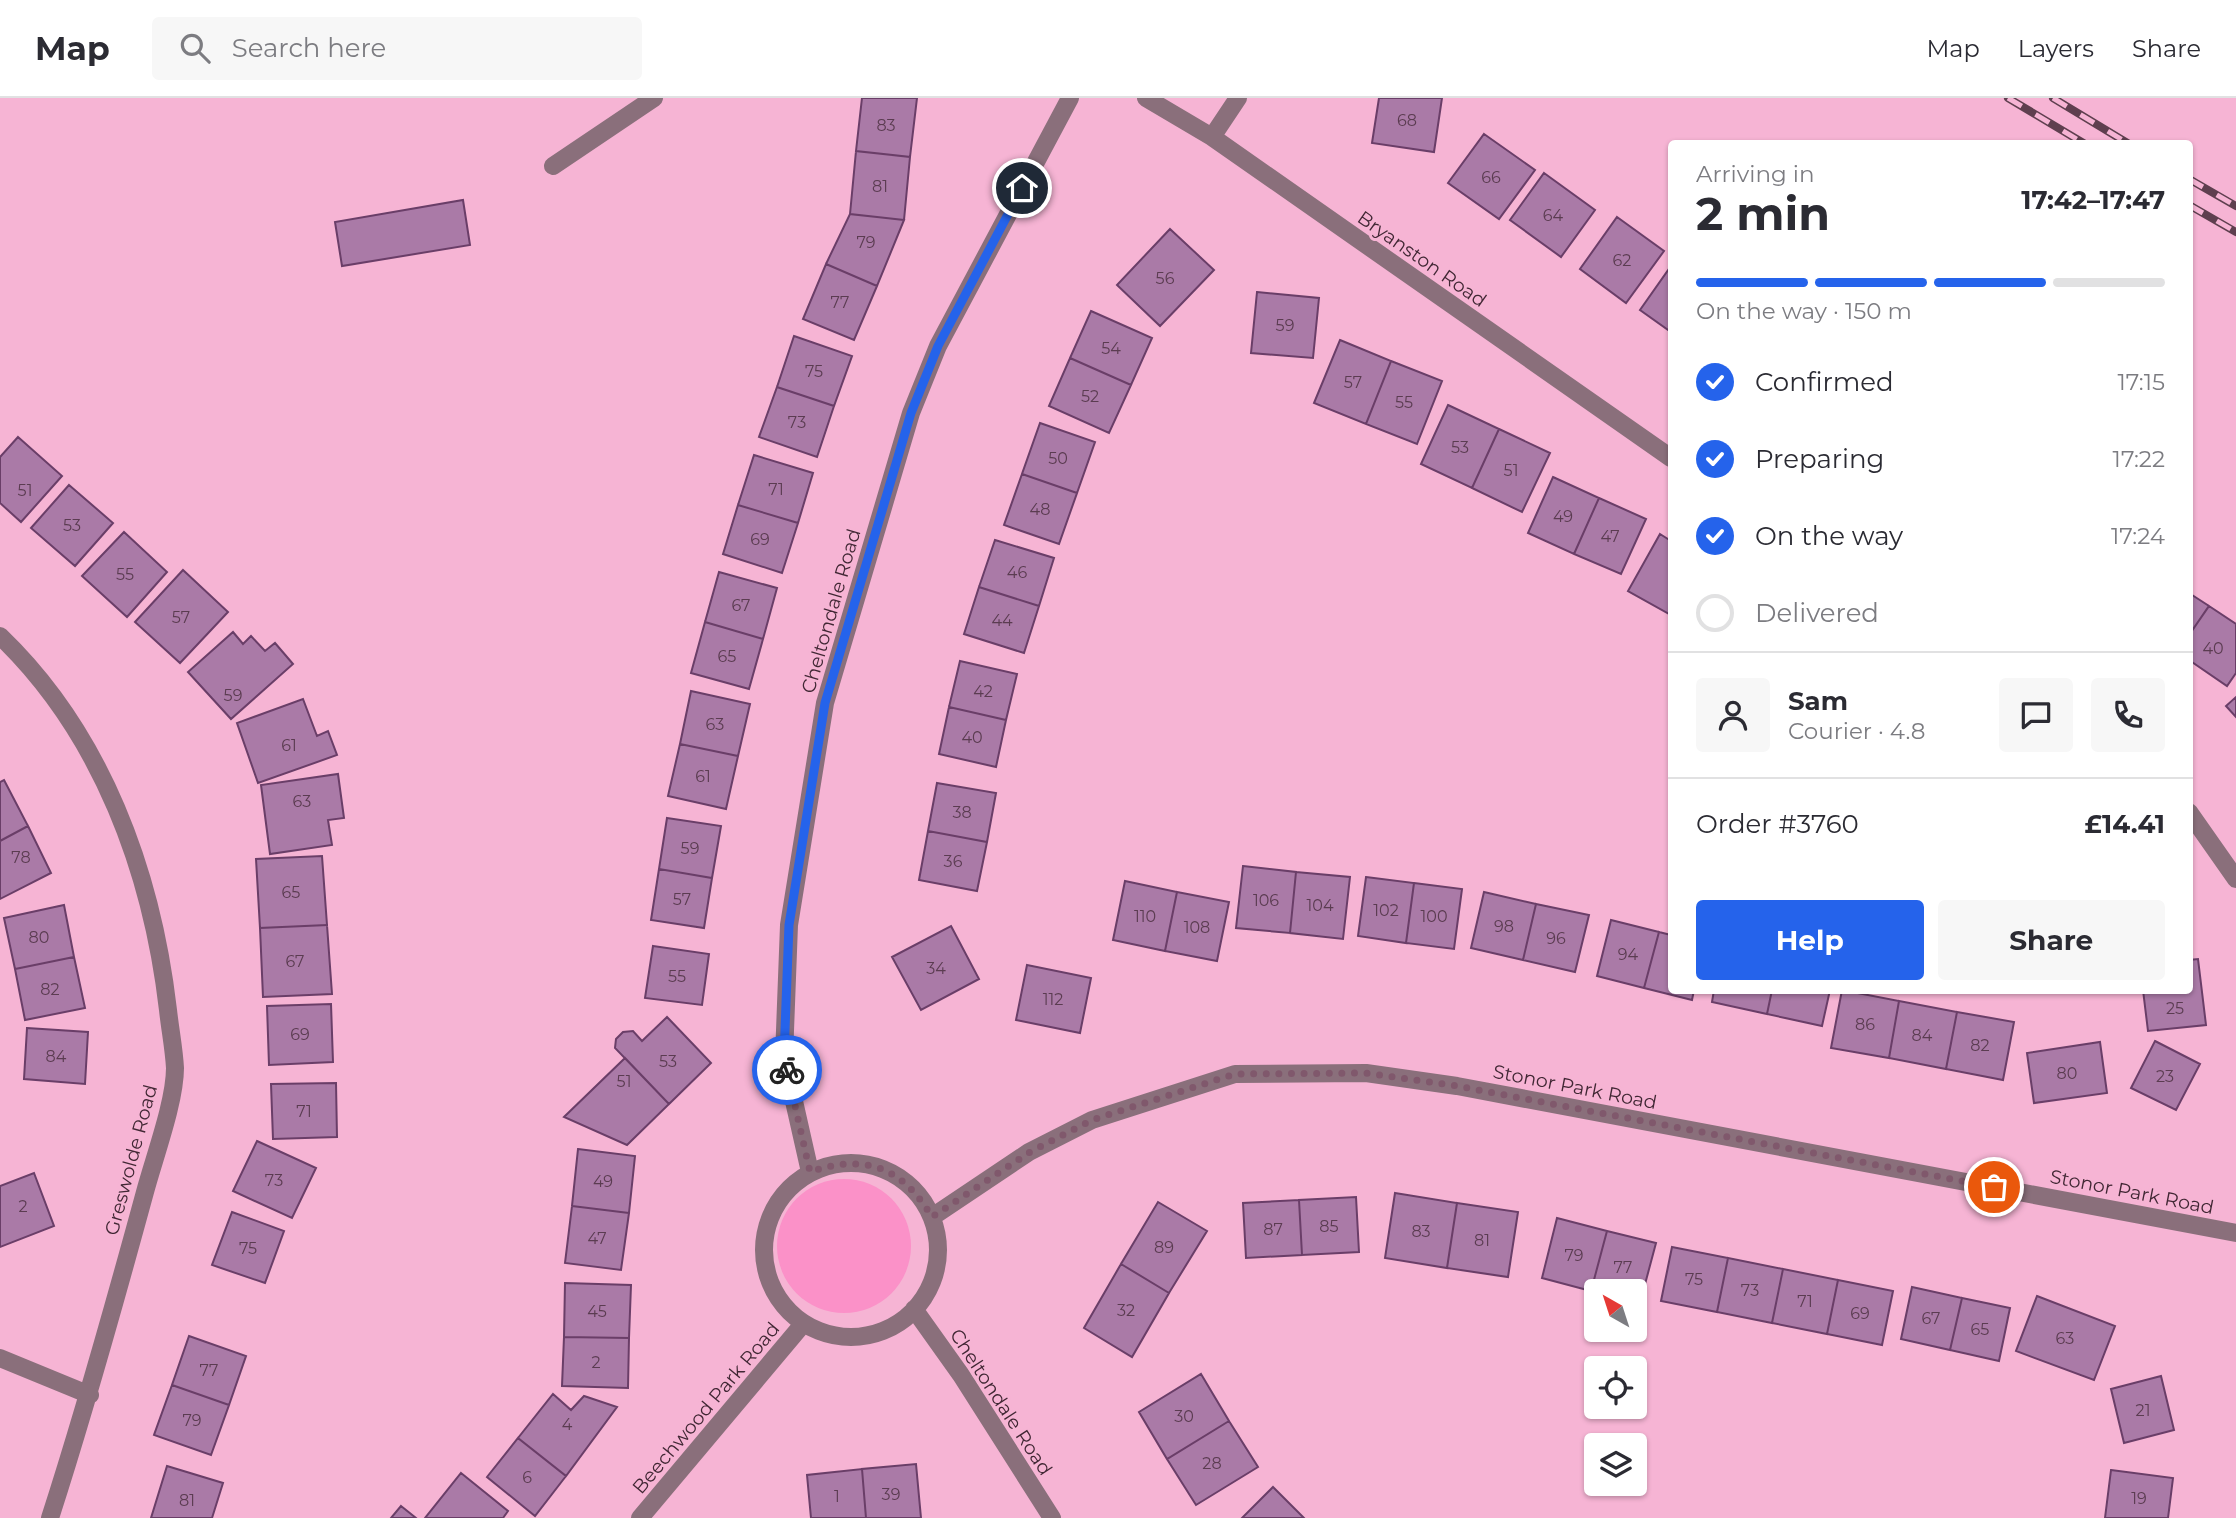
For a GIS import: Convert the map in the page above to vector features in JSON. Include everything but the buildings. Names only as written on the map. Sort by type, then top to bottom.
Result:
[{"type":"street","points":[[553,166],[654,98]]},
{"type":"street","name":"Cheltondale Road","points":[[810,1172],[784,1056],[789,925],[825,703],[911,413],[938,346],[1070,98]]},
{"type":"street","name":"Bryanston Road","points":[[1146,98],[1212,137],[1668,456]]},
{"type":"street","points":[[1212,137],[1238,98]]},
{"type":"street","name":"Greswolde Road","points":[[0,636],[28,663],[68,720],[116,804],[151,912],[175,1070],[172,1092],[90,1395],[50,1518]]},
{"type":"street","points":[[2193,818],[2236,878]]},
{"type":"street","name":"Stonor Park Road","points":[[932,1217],[1030,1152],[1092,1120],[1235,1074],[1366,1073],[1457,1086],[2236,1233]]},
{"type":"street","points":[[857,1163],[881,1168],[902,1179],[919,1196],[932,1217],[937,1236],[934,1275],[914,1309],[890,1328],[861,1337],[831,1335],[803,1324],[772,1291],[763,1246],[776,1203],[810,1172],[833,1164],[857,1163]]},
{"type":"street","name":"Cheltondale Road","points":[[914,1309],[961,1375],[1052,1518]]},
{"type":"street","name":"Beechwood Park Road","points":[[640,1518],[803,1324]]},
{"type":"street","points":[[0,1358],[90,1395]]},
{"type":"shaded area","points":[[844,1179],[870,1184],[892,1198],[906,1220],[911,1246],[906,1272],[892,1294],[870,1308],[844,1313],[818,1308],[796,1294],[782,1272],[777,1246],[782,1220],[796,1198],[818,1184]]},
{"type":"railway","points":[[2008,98],[2078,140]]},
{"type":"railway","points":[[2053,98],[2122,140]]},
{"type":"railway","points":[[2193,181],[2236,206]]},
{"type":"railway","points":[[2193,207],[2236,232]]},
{"type":"way so far","points":[[787,1070],[810,1172],[833,1164],[857,1163],[881,1168],[902,1179],[919,1196],[932,1217],[1030,1152],[1092,1120],[1235,1074],[1366,1073],[1457,1086],[1994,1187]]},
{"type":"route","points":[[787,1070],[784,1056],[789,925],[825,703],[911,413],[938,346],[1022,188]]}]
